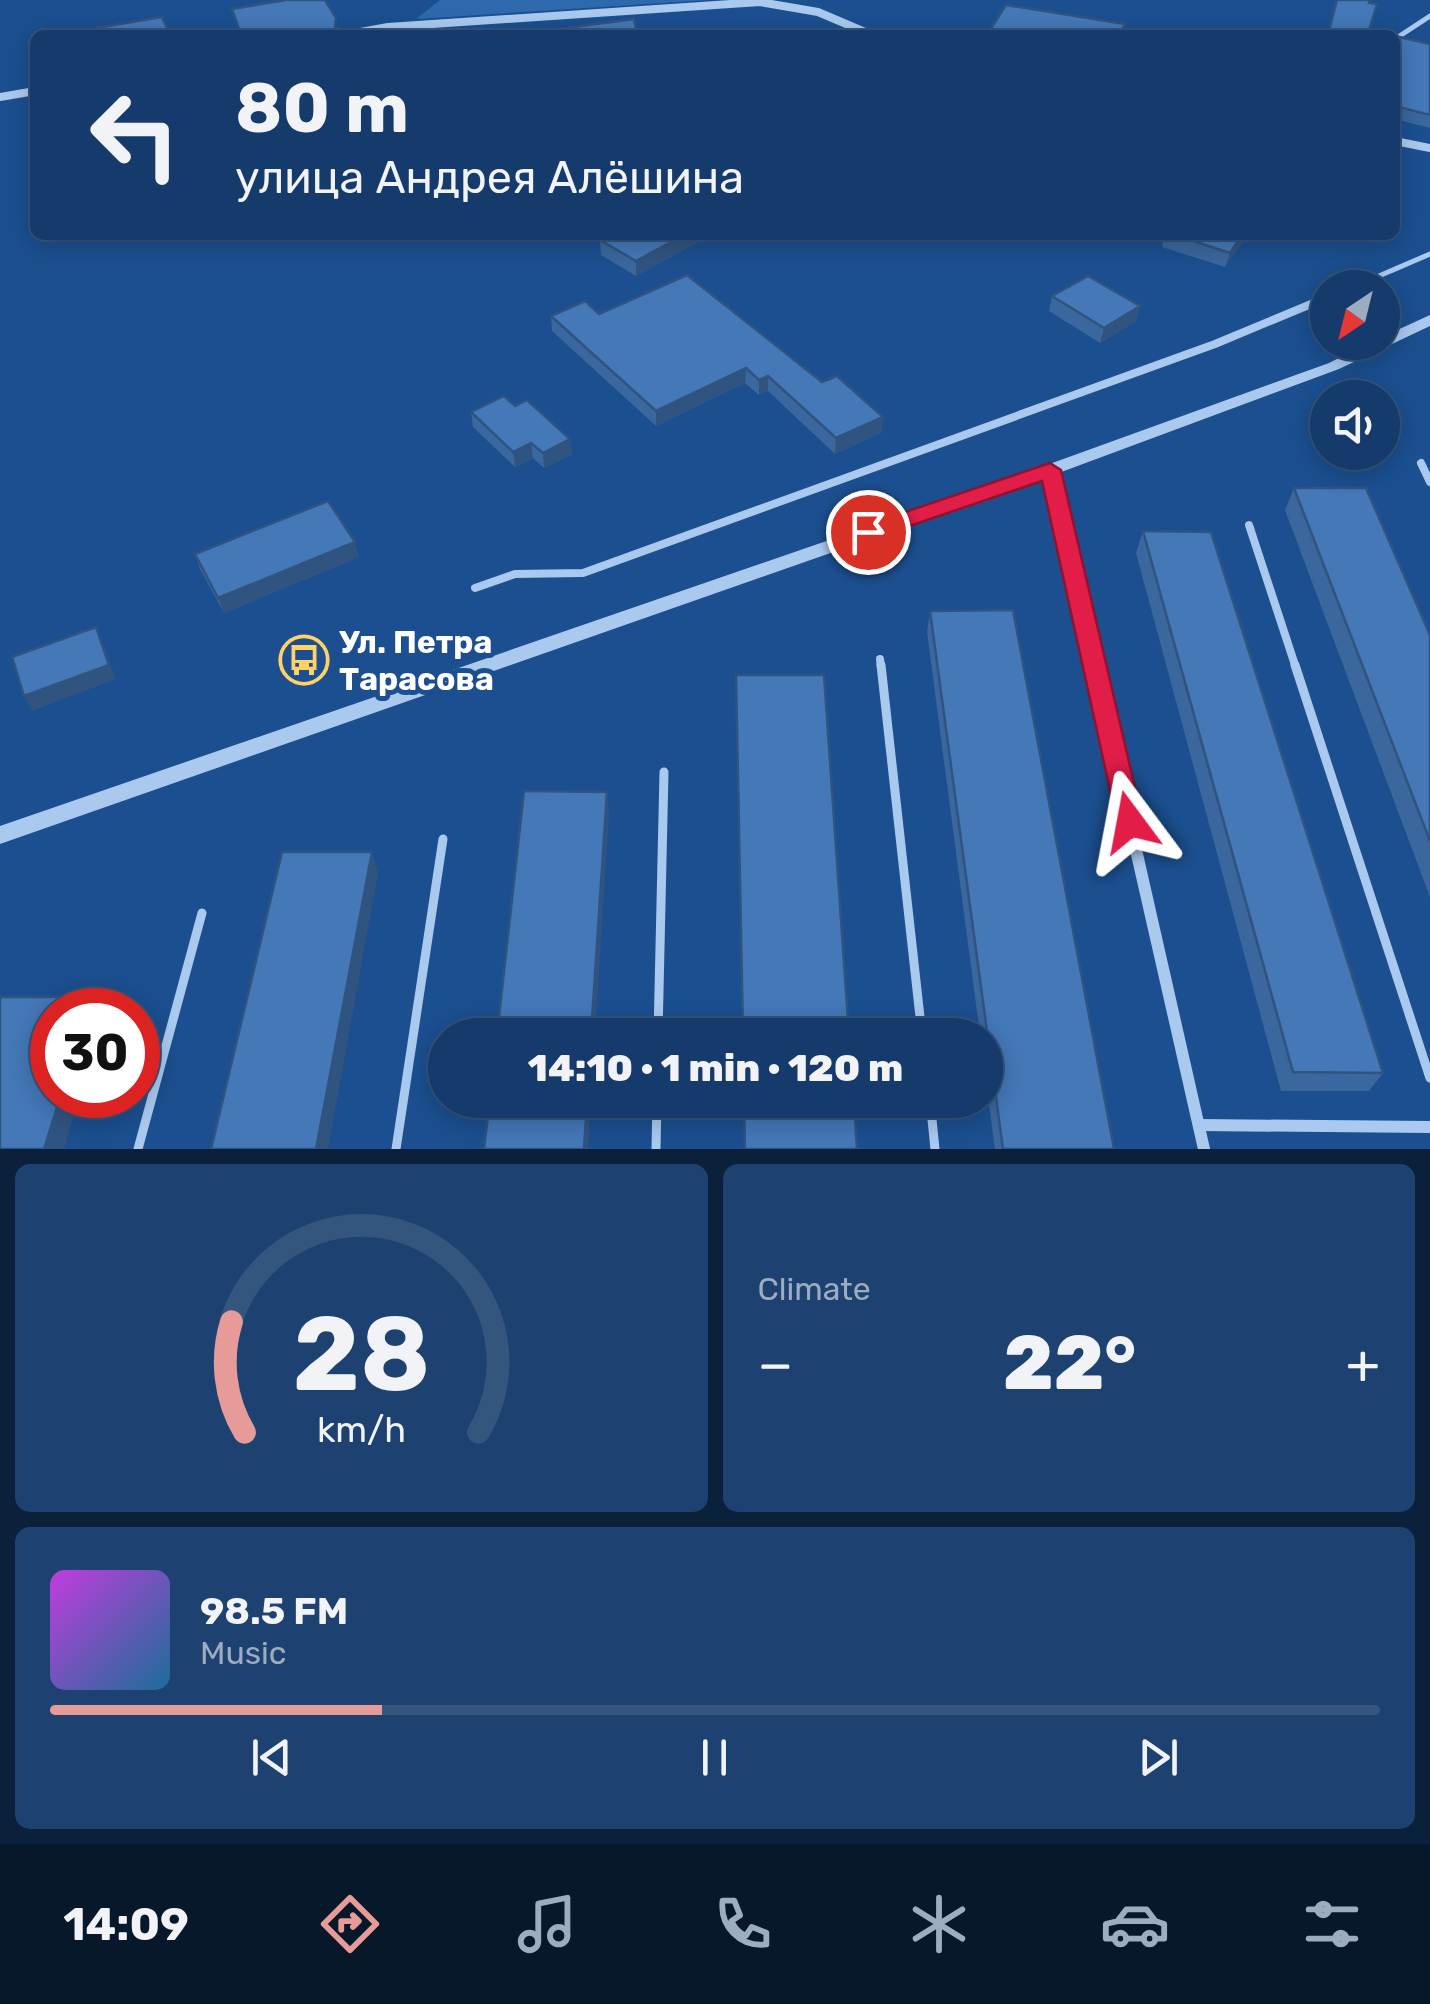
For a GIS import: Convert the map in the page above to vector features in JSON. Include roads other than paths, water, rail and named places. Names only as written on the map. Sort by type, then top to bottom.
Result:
[{"type":"street","points":[[374,30],[760,2],[805,5],[863,30]]},
{"type":"street","points":[[0,97],[30,92]]},
{"type":"street","points":[[1400,142],[1430,148]]},
{"type":"street","points":[[0,835],[1050,470],[1334,366],[1430,320]]},
{"type":"street","points":[[1050,470],[1204,1149]]},
{"type":"street","points":[[1198,1125],[1430,1127]]},
{"type":"lane","points":[[1400,38],[1430,16]]},
{"type":"lane","points":[[1393,270],[1430,254]]},
{"type":"lane","points":[[475,588],[515,574],[583,574],[1215,344],[1310,304]]},
{"type":"lane","points":[[1420,463],[1430,482]]},
{"type":"lane","points":[[1249,525],[1430,1078]]},
{"type":"lane","points":[[880,659],[920,1018]]},
{"type":"lane","points":[[658,1018],[664,772]]},
{"type":"lane","points":[[396,1149],[443,839]]},
{"type":"lane","points":[[138,1149],[202,913]]},
{"type":"lane","points":[[656,1149],[657,1118]]},
{"type":"lane","points":[[932,1118],[935,1149]]},
{"type":"place","name":"Ул. Петра Тарасова","points":[[304,660]]}]
